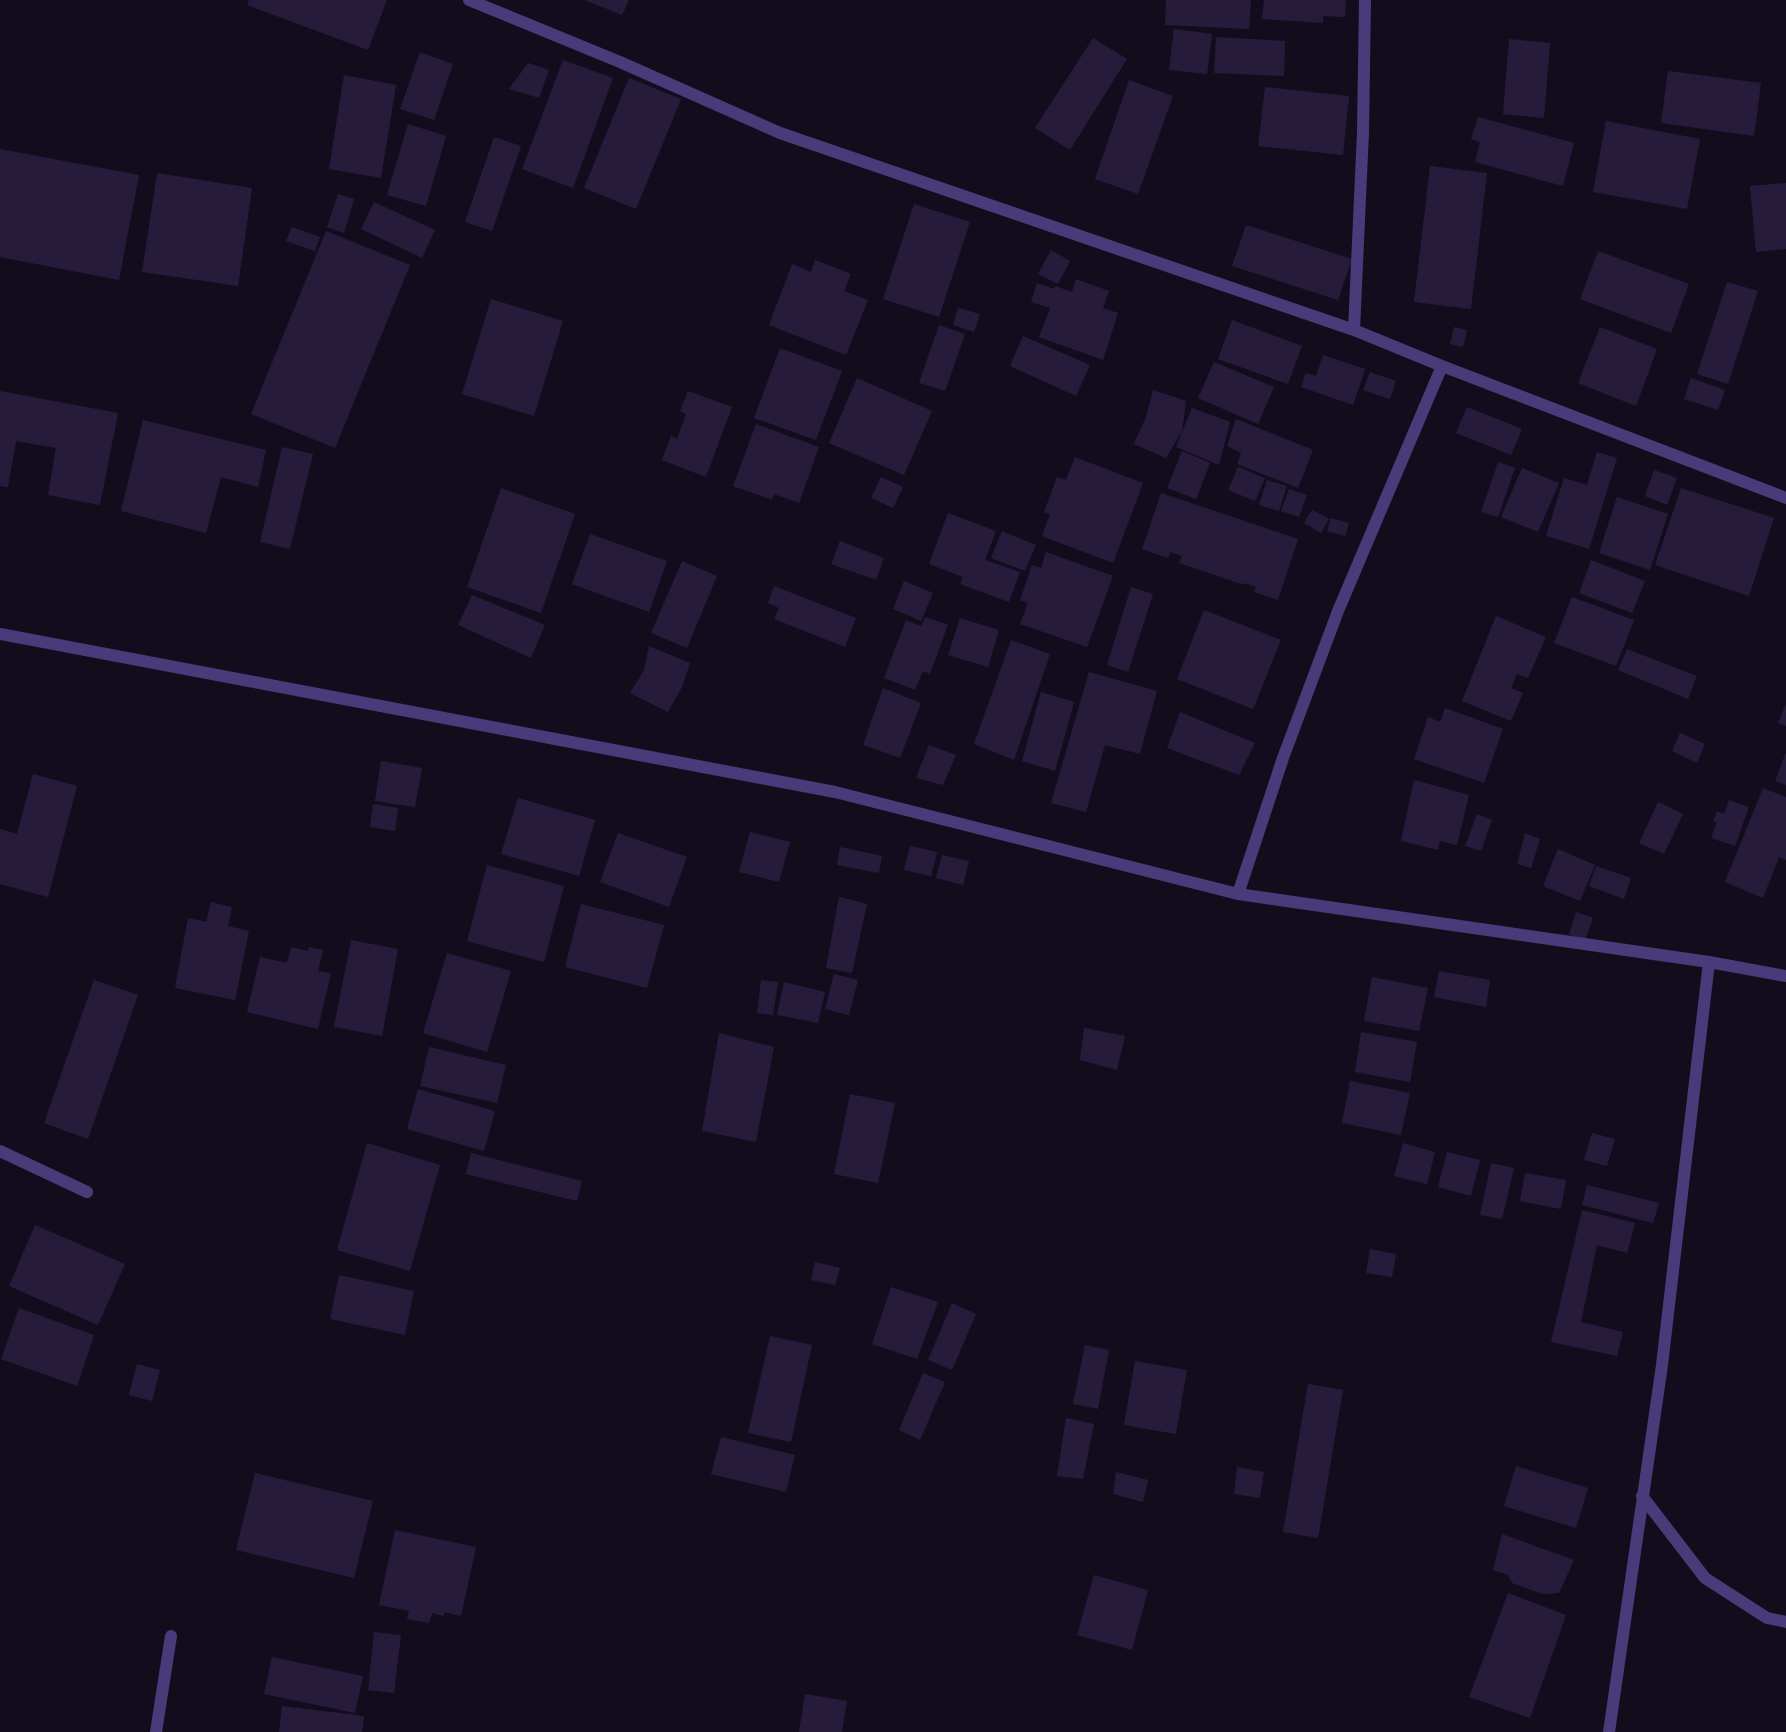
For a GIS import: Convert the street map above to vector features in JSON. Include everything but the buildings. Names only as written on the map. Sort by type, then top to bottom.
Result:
[{"type":"street","points":[[469,0],[620,62],[780,133],[1354,330],[1442,366],[1786,498]]},
{"type":"street","points":[[1354,330],[1363,132],[1364,0]]},
{"type":"street","points":[[1238,894],[1284,758],[1338,611],[1442,366]]},
{"type":"street","points":[[0,634],[835,792],[1238,894],[1708,962],[1786,976]]},
{"type":"street","points":[[1609,1732],[1662,1365],[1708,962]]},
{"type":"street","points":[[0,1151],[87,1192]]},
{"type":"street","points":[[1642,1496],[1705,1578],[1767,1618],[1786,1622]]},
{"type":"street","points":[[156,1732],[171,1636]]}]
